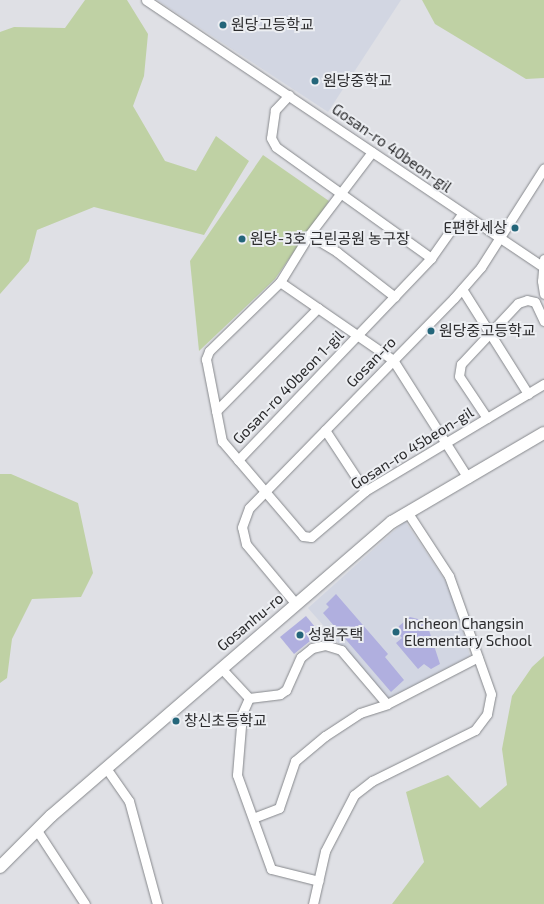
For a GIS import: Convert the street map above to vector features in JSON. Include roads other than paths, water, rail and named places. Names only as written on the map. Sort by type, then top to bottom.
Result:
[{"type":"main road","name":"Gosanhu-ro","points":[[0,867],[38,832],[51,816],[392,522],[544,433]]},
{"type":"street","name":"Gosan-ro 40beon-gil","points":[[146,0],[289,95],[499,239],[543,262]]},
{"type":"street","points":[[289,95],[276,110],[271,138],[276,147],[342,192],[431,258]]},
{"type":"street","name":"Gosan-ro 45beon-gil","points":[[372,152],[309,235],[280,282],[209,351],[206,359],[222,441],[303,536],[311,537],[365,490],[544,384]]},
{"type":"street","name":"Gosan-ro","points":[[296,604],[267,572],[246,544],[242,528],[249,508],[462,289],[499,239],[544,168]]},
{"type":"street","name":"Gosan-ro 40beon 1-gil","points":[[238,460],[431,258],[462,214]]},
{"type":"street","points":[[309,235],[337,252],[394,297]]},
{"type":"street","points":[[543,262],[544,294]]},
{"type":"street","name":"Gosan-ro 40beon 1-gil","points":[[280,282],[358,335]]},
{"type":"street","points":[[462,289],[528,394]]},
{"type":"street","points":[[488,418],[459,376],[461,364],[518,303],[527,300],[534,302],[544,321]]},
{"type":"street","points":[[216,411],[318,308]]},
{"type":"street","points":[[358,335],[393,360],[468,478]]},
{"type":"street","points":[[324,430],[365,490]]},
{"type":"street","points":[[313,904],[319,881],[324,851],[354,795],[372,780],[474,730],[487,714],[492,694],[449,576],[408,513]]},
{"type":"street","points":[[249,698],[280,694],[286,690],[301,657],[312,648],[325,645],[341,650],[387,704]]},
{"type":"street","points":[[253,818],[279,808],[295,761],[360,713],[387,704],[478,657]]},
{"type":"street","points":[[221,668],[249,698]]},
{"type":"street","points":[[249,698],[242,714],[237,775],[271,869],[319,881]]},
{"type":"street","points":[[106,768],[129,801],[157,904]]},
{"type":"street","points":[[38,832],[85,904]]},
{"type":"place","name":"원당고등학교","points":[[223,25]]},
{"type":"place","name":"원당중학교","points":[[315,81]]},
{"type":"place","name":"E편한세상","points":[[515,228]]},
{"type":"place","name":"원당-3호 근린공원 농구장","points":[[242,239]]},
{"type":"place","name":"원당중고등학교","points":[[431,331]]},
{"type":"place","name":"Incheon Changsin Elementary School","points":[[396,632]]},
{"type":"place","name":"성원주택","points":[[300,635]]},
{"type":"place","name":"창신초등학교","points":[[176,721]]}]
